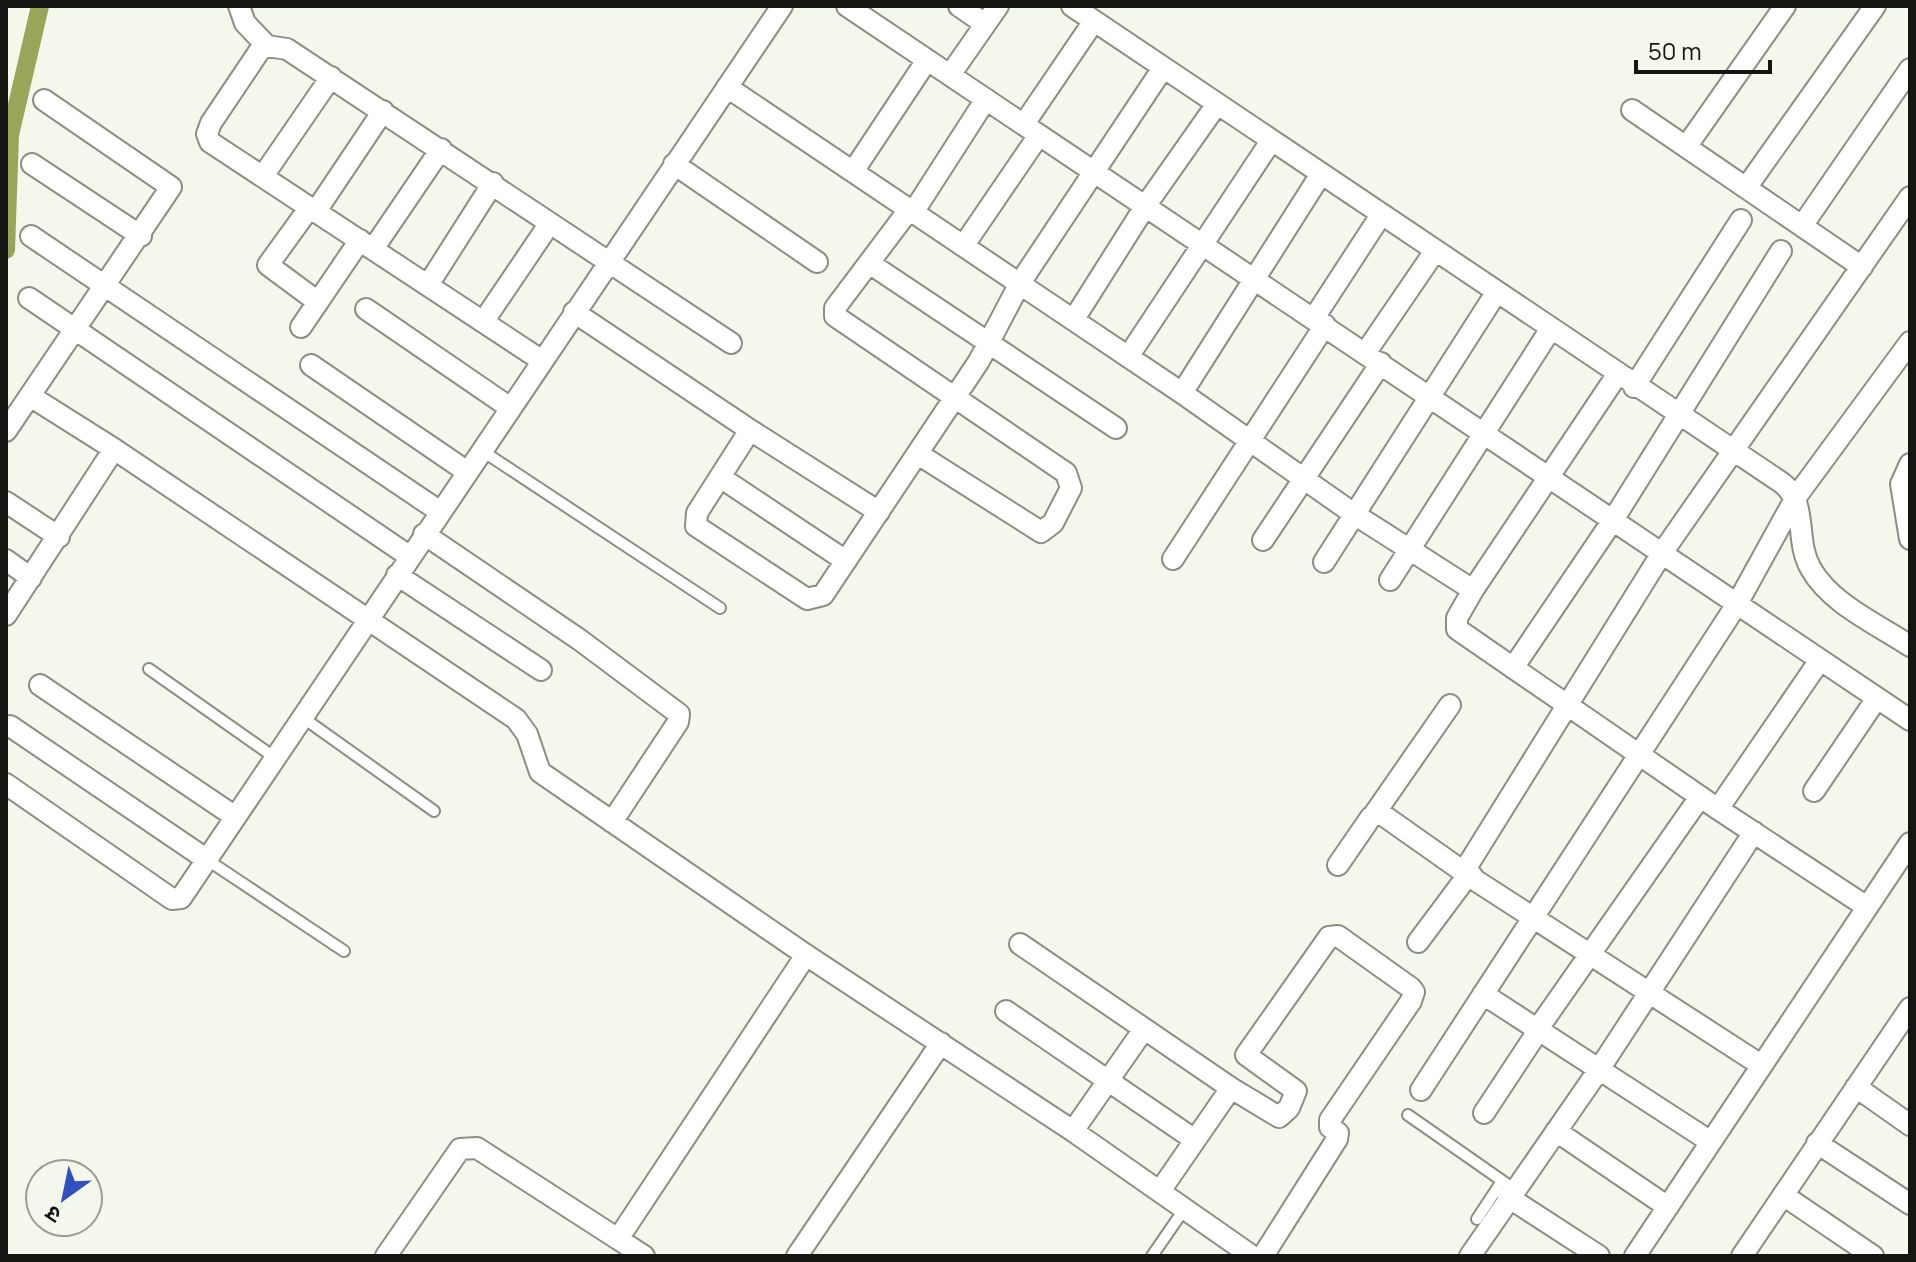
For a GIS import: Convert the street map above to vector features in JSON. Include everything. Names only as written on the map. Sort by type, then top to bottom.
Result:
[{"type":"street","points":[[239,6],[245,23],[267,46],[287,49],[331,77],[731,343]]},
{"type":"street","points":[[6,784],[176,900],[782,6]]},
{"type":"street","points":[[847,6],[1910,720]]},
{"type":"street","points":[[959,6],[985,24]]},
{"type":"street","points":[[950,75],[998,6]]},
{"type":"street","points":[[1072,6],[1625,381],[1735,451],[1796,497],[1803,552],[1819,582],[1910,646]]},
{"type":"street","points":[[1686,147],[1785,6]]},
{"type":"street","points":[[1746,188],[1875,6]]},
{"type":"street","points":[[964,245],[1094,21]]},
{"type":"street","points":[[267,46],[260,50],[207,134],[210,142],[541,360]]},
{"type":"street","points":[[854,170],[927,60]]},
{"type":"street","points":[[750,430],[695,517],[700,529],[807,599],[823,595],[956,398],[1020,283],[1163,68]]},
{"type":"street","points":[[1802,226],[1910,69]]},
{"type":"street","points":[[263,176],[331,77]]},
{"type":"street","points":[[727,87],[854,170],[910,213],[964,245],[1074,319],[1354,514],[1473,590]]},
{"type":"street","points":[[918,454],[1035,530],[1048,529],[1071,488],[1066,473],[835,316],[835,308],[910,213],[986,99]]},
{"type":"street","points":[[6,431],[170,192],[169,183],[44,100]]},
{"type":"street","points":[[1074,319],[1146,205],[1217,104]]},
{"type":"street","points":[[1632,110],[1862,267]]},
{"type":"street","points":[[318,302],[268,265],[313,209],[383,111]]},
{"type":"street","points":[[1128,357],[1201,242],[1271,141]]},
{"type":"street","points":[[301,327],[441,149]]},
{"type":"street","points":[[32,164],[141,236]]},
{"type":"street","points":[[674,164],[817,262]]},
{"type":"street","points":[[1182,393],[1321,174]]},
{"type":"street","points":[[428,285],[493,183]]},
{"type":"street","points":[[1418,942],[1468,875],[1469,861],[1485,834],[1569,707],[1662,553],[1910,197]]},
{"type":"street","points":[[1173,559],[1250,441],[1381,215]]},
{"type":"street","points":[[1741,220],[1625,381],[1549,477],[1473,590],[1457,618],[1457,629],[1700,797],[1867,907]]},
{"type":"street","points":[[483,322],[550,223]]},
{"type":"street","points":[[31,236],[439,511]]},
{"type":"street","points":[[1263,540],[1303,479],[1435,251]]},
{"type":"street","points":[[1513,668],[1613,520],[1781,251]]},
{"type":"street","points":[[869,263],[987,345],[1116,428]]},
{"type":"street","points":[[1324,562],[1496,293]]},
{"type":"street","points":[[29,298],[409,556]]},
{"type":"street","points":[[366,309],[509,407]]},
{"type":"street","points":[[574,312],[879,512]]},
{"type":"street","points":[[1390,580],[1550,330]]},
{"type":"street","points":[[1421,1090],[1737,604],[1796,497],[1910,342]]},
{"type":"street","points":[[311,365],[466,471]]},
{"type":"street","points":[[30,396],[516,719],[527,734],[540,772],[806,955],[1073,1131],[1252,1256]]},
{"type":"street","points":[[6,615],[114,449]]},
{"type":"street","points":[[1909,529],[1901,484],[1910,464]]},
{"type":"street","points":[[720,477],[846,561]]},
{"type":"street","points":[[6,502],[59,537]]},
{"type":"street","points":[[424,534],[580,640],[679,714],[678,722],[612,822]]},
{"type":"street","points":[[6,560],[31,578]]},
{"type":"street","points":[[397,575],[541,670]]},
{"type":"street","points":[[1718,809],[1820,660]]},
{"type":"street","points":[[40,685],[234,816]]},
{"type":"street","points":[[1814,791],[1877,698]]},
{"type":"street","points":[[1338,865],[1450,705]]},
{"type":"street","points":[[10,726],[206,859]]},
{"type":"street","points":[[1484,1113],[1700,797]]},
{"type":"street","points":[[1375,813],[1384,815],[1468,875],[1761,1065]]},
{"type":"street","points":[[1470,1256],[1508,1189],[1556,1131],[1598,1071],[1754,832]]},
{"type":"street","points":[[1635,1256],[1910,843]]},
{"type":"street","points":[[1020,944],[1231,1088],[1279,1117],[1298,1095],[1296,1091],[1246,1055],[1332,935],[1414,992],[1330,1120],[1330,1127],[1338,1133],[1337,1139],[1263,1256]]},
{"type":"street","points":[[618,1239],[806,955]]},
{"type":"street","points":[[1483,994],[1711,1142]]},
{"type":"street","points":[[1747,1254],[1856,1087],[1902,1036],[1910,1008]]},
{"type":"street","points":[[1006,1011],[1195,1140]]},
{"type":"street","points":[[1073,1131],[1144,1029]]},
{"type":"street","points":[[797,1256],[941,1043]]},
{"type":"street","points":[[1856,1087],[1910,1125]]},
{"type":"street","points":[[1160,1191],[1231,1088]]},
{"type":"street","points":[[1556,1131],[1668,1207]]},
{"type":"street","points":[[1817,1143],[1910,1204]]},
{"type":"street","points":[[386,1256],[460,1149],[468,1146],[477,1148],[644,1256]]},
{"type":"street","points":[[1508,1189],[1599,1256]]},
{"type":"street","points":[[1783,1195],[1873,1256]]},
{"type":"lane","points":[[481,450],[720,608]]},
{"type":"lane","points":[[149,669],[274,757]]},
{"type":"lane","points":[[301,717],[434,811]]},
{"type":"lane","points":[[206,859],[344,951]]},
{"type":"lane","points":[[1408,1115],[1508,1189],[1477,1219]]},
{"type":"lane","points":[[1152,1256],[1185,1208]]},
{"type":"waterway","points":[[6,250],[10,135],[40,6]]}]
